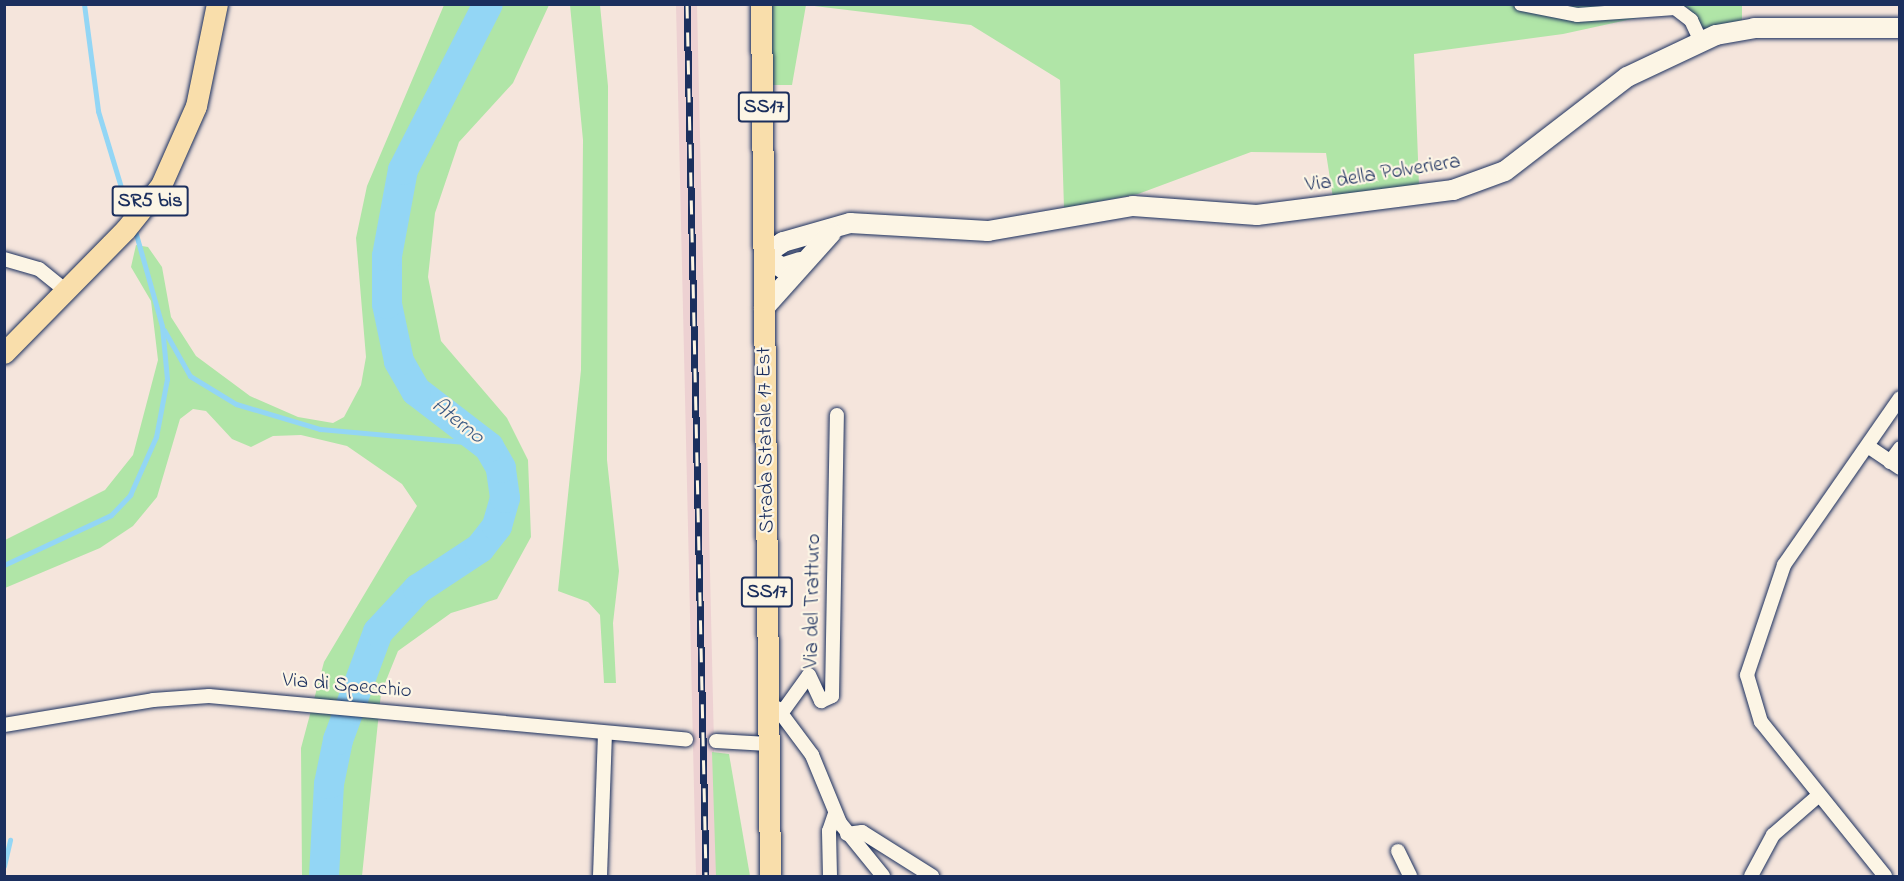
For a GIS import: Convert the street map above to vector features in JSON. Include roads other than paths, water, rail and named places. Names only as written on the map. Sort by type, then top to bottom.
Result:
[{"type":"main road","name":"SR5 bis","points":[[4,352],[67,292],[146,207],[175,162],[203,81],[216,4]]},
{"type":"main road","name":"Strada Statale 17 Est","points":[[760,4],[764,308],[775,709],[768,744],[770,876]]},
{"type":"main road","name":"Via della Polveriera","points":[[764,255],[779,243],[833,231],[850,223],[988,231],[1141,206],[1276,214],[1453,190],[1515,166],[1611,87],[1701,41],[1754,28],[1899,28]]},
{"type":"main road","points":[[764,210],[778,231],[800,238]]},
{"type":"main road","name":"Via della Polveriera","points":[[764,308],[800,262],[833,231]]},
{"type":"main road","points":[[764,255],[782,268],[800,262]]},
{"type":"street","points":[[1521,4],[1577,15],[1675,8],[1691,20],[1701,41]]},
{"type":"street","points":[[4,259],[33,266],[67,292]]},
{"type":"street","points":[[1885,876],[1818,795],[1756,714],[1748,670],[1784,565],[1869,447],[1899,398]]},
{"type":"street","name":"Via del Tratturo","points":[[775,709],[809,675],[821,701],[832,696],[837,415]]},
{"type":"street","points":[[1869,447],[1895,465],[1899,448]]},
{"type":"street","name":"Via di Specchio","points":[[4,725],[166,698],[321,703],[605,734],[686,739]]},
{"type":"street","points":[[775,709],[811,752],[835,814],[847,834],[883,876]]},
{"type":"street","points":[[600,876],[605,734]]},
{"type":"street","points":[[716,741],[768,744]]},
{"type":"street","points":[[1751,876],[1773,835],[1818,795]]},
{"type":"street","points":[[830,876],[829,831],[835,814]]},
{"type":"street","points":[[847,834],[862,832],[932,876]]},
{"type":"street","points":[[1398,851],[1410,876]]},
{"type":"waterway","points":[[84,4],[98,111],[127,207]]},
{"type":"waterway","name":"Aterno","points":[[324,876],[329,784],[338,740],[378,632],[418,589],[480,548],[497,526],[505,498],[501,468],[489,447],[416,391],[399,361],[387,304],[387,256],[403,170],[488,4]]},
{"type":"waterway","points":[[4,565],[111,515],[130,495],[156,437],[167,379],[162,326],[136,234]]},
{"type":"waterway","points":[[164,330],[190,376],[236,404],[320,429],[467,442],[496,458]]},
{"type":"waterway","points":[[4,866],[10,840]]},
{"type":"railway","points":[[687,4],[706,876]]}]
